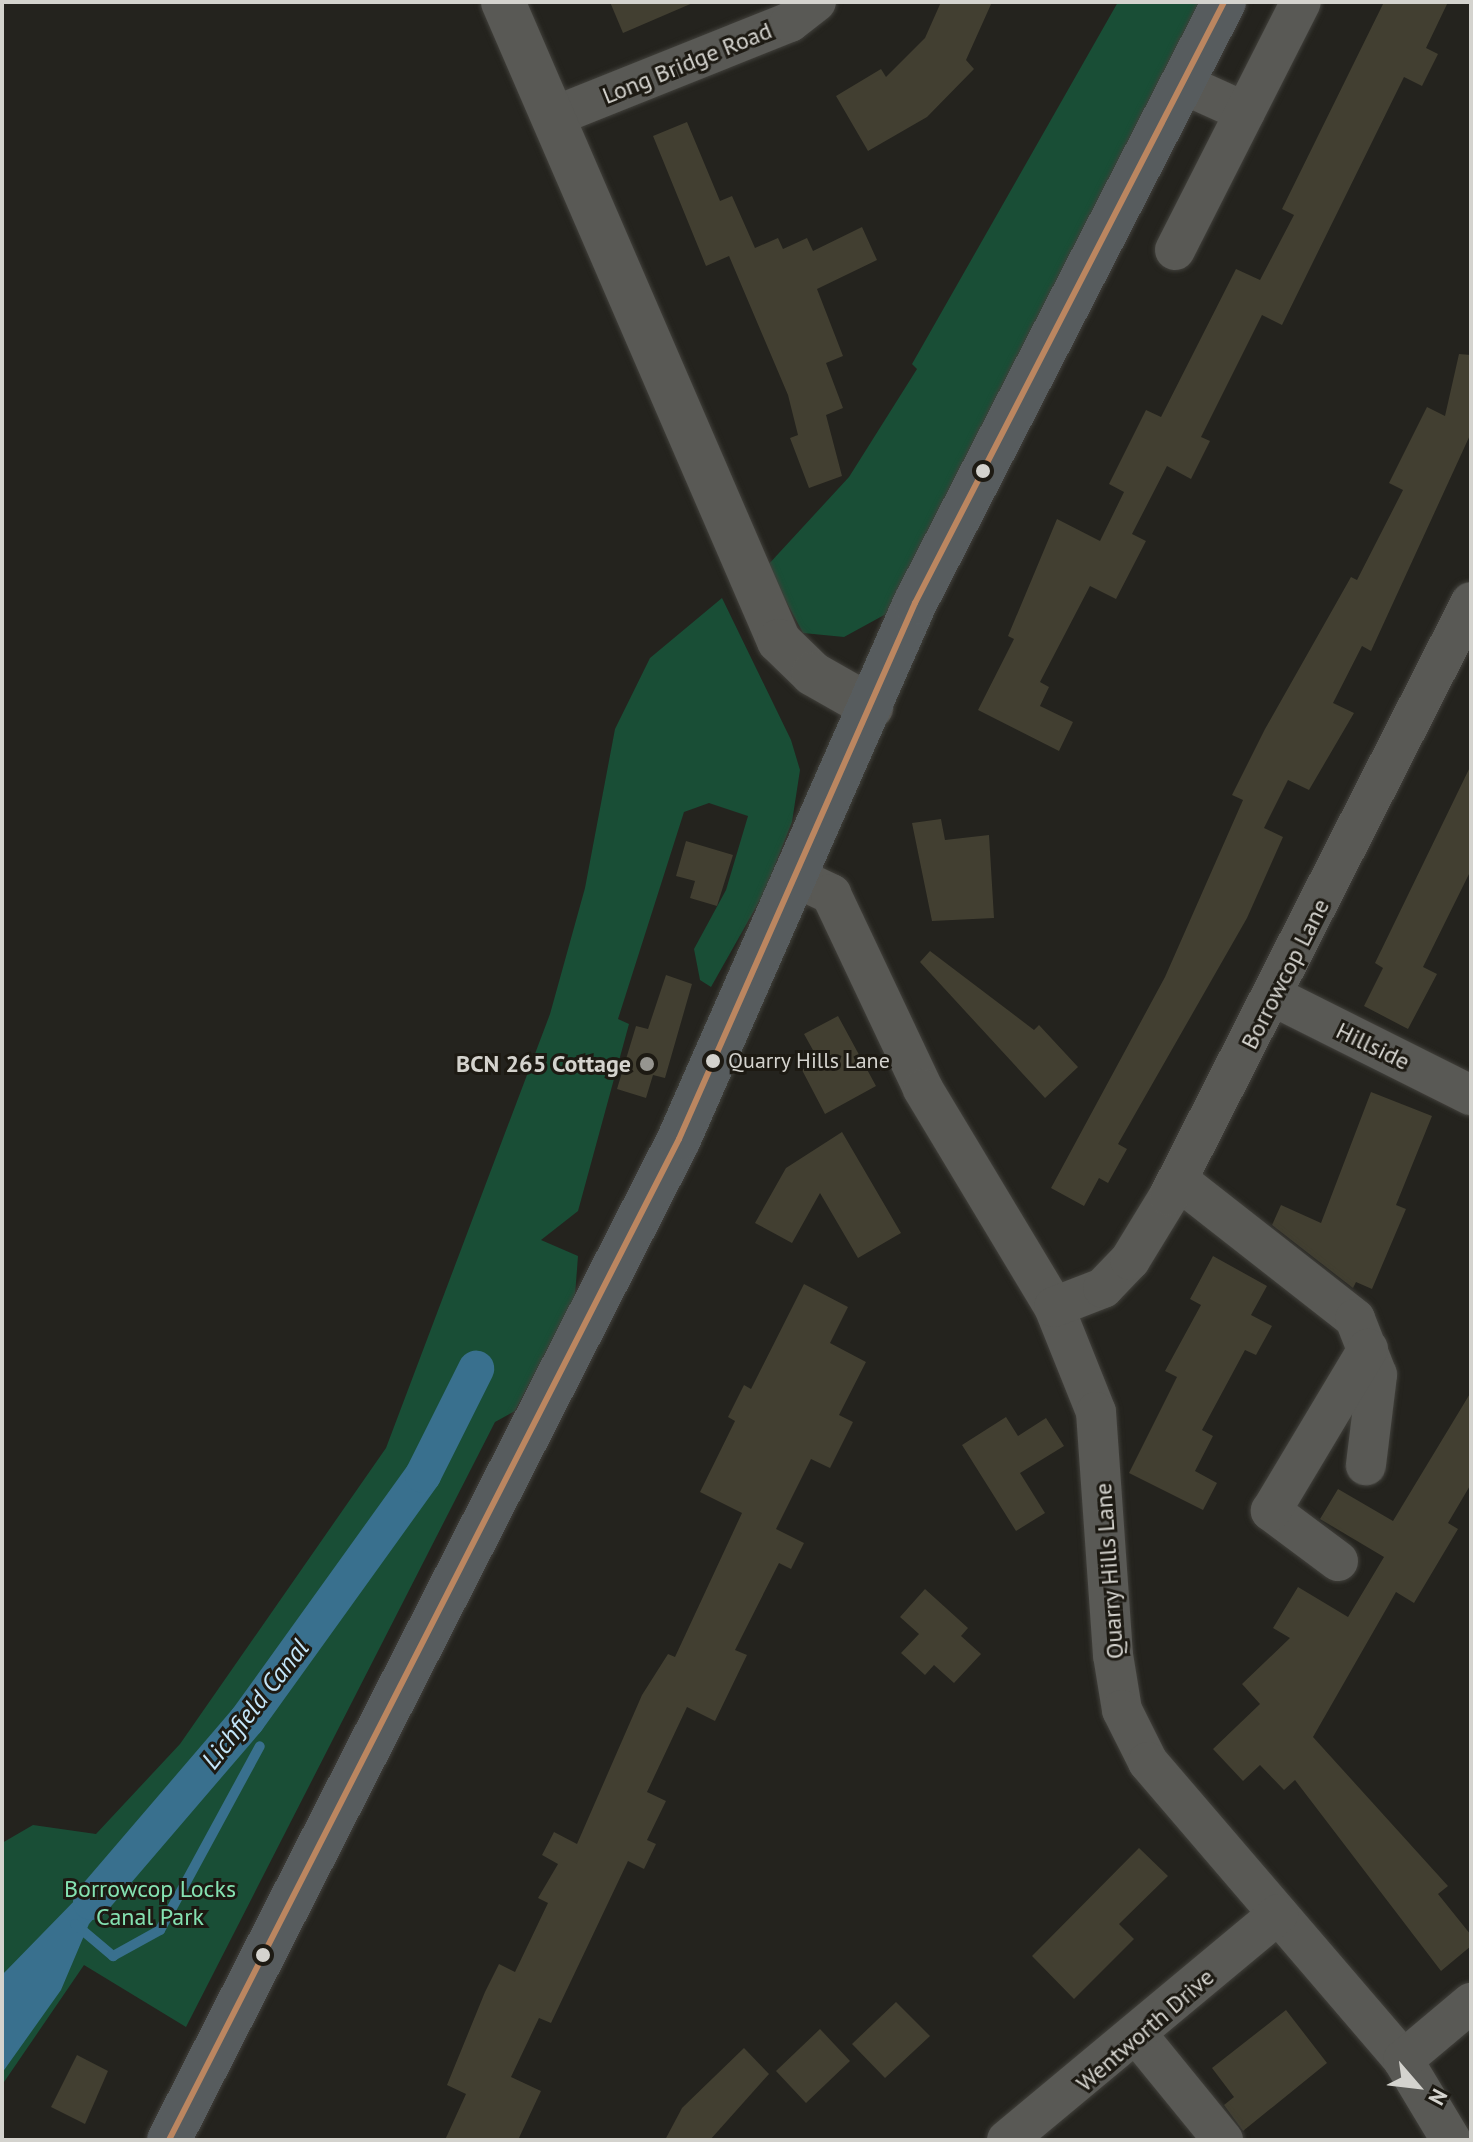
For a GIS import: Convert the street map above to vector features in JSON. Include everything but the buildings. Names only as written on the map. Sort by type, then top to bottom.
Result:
[{"type":"main road","points":[[169,2140],[679,1139],[797,878],[922,589],[1224,2]]},
{"type":"street","points":[[503,2],[555,116],[779,641],[813,674],[871,707]]},
{"type":"street","name":"Long Bridge Road","points":[[555,116],[790,22],[816,2]]},
{"type":"street","points":[[1175,250],[1301,2]]},
{"type":"street","points":[[1183,84],[1245,112]]},
{"type":"street","name":"Borrowcop Lane","points":[[1054,1307],[1103,1288],[1121,1270],[1178,1180],[1275,997],[1471,602]]},
{"type":"street","name":"Quarry Hills Lane","points":[[797,878],[831,894],[923,1089],[1054,1307],[1096,1412],[1122,1710],[1148,1762],[1403,2060],[1451,2140]]},
{"type":"street","name":"Hillside","points":[[1275,997],[1471,1095]]},
{"type":"street","points":[[1178,1180],[1355,1319],[1377,1375],[1366,1465]]},
{"type":"street","points":[[1338,1561],[1271,1511],[1368,1349]]},
{"type":"street","name":"Wentworth Drive","points":[[1007,2140],[1139,2037],[1278,1914]]},
{"type":"street","points":[[1403,2060],[1471,2003]]},
{"type":"street","points":[[1139,2037],[1223,2140]]},
{"type":"green space","points":[[1118,2],[1209,2],[886,614],[844,637],[803,633],[767,566],[849,477],[917,369],[912,364]]},
{"type":"green space","name":"Borrowcop Locks Canal Park","points":[[722,598],[791,740],[800,770],[792,822],[764,893],[711,987],[700,980],[694,949],[726,890],[748,816],[709,803],[684,812],[618,1019],[629,1024],[578,1211],[541,1240],[578,1256],[575,1296],[515,1411],[495,1422],[186,2027],[84,1965],[2,2085],[2,1843],[33,1825],[96,1834],[180,1744],[386,1448],[550,1014],[585,888],[615,729],[650,658]]},
{"type":"water","points":[[119,1855],[134,1872],[89,1924],[61,1990],[2,2073],[2,1975]]},
{"type":"waterway","name":"Lichfield Canal","points":[[91,1902],[247,1720],[423,1475],[476,1369]]},
{"type":"waterway","points":[[75,1924],[113,1956],[160,1930],[260,1746]]},
{"type":"transit line","points":[[169,2140],[679,1139],[915,603],[1224,2]]},
{"type":"place","name":"Quarry Hills Lane","points":[[713,1061]]},
{"type":"place","name":"BCN 265 Cottage","points":[[647,1064]]}]
